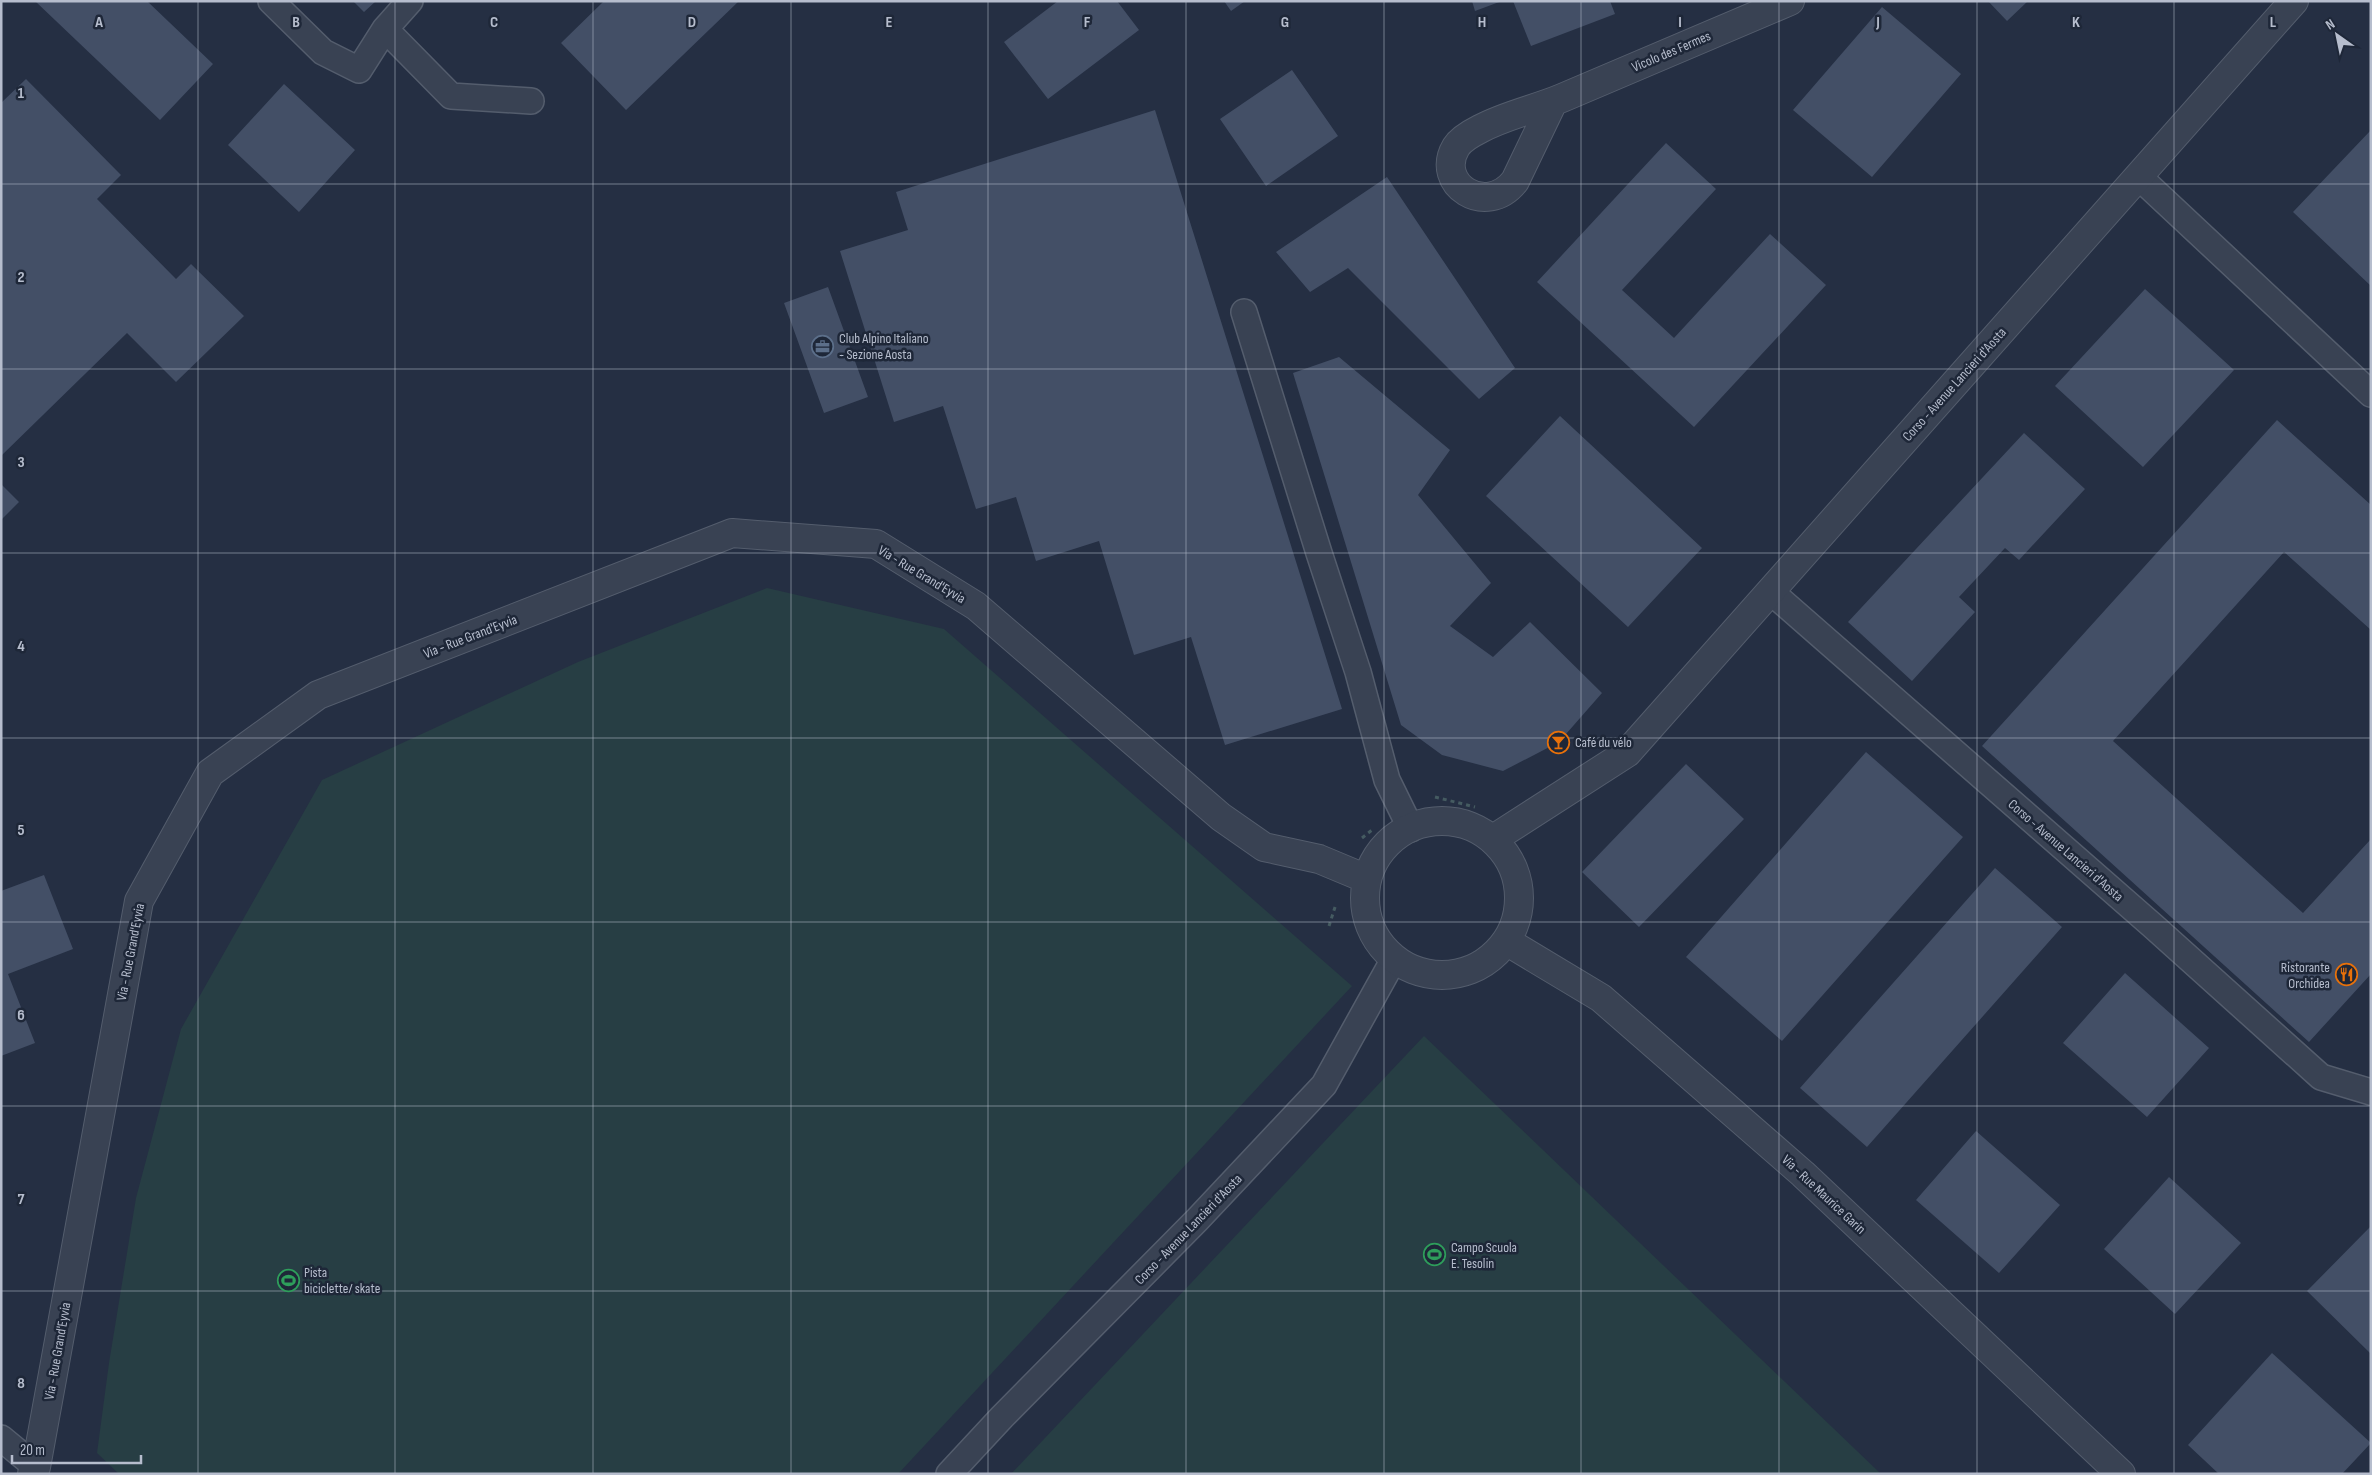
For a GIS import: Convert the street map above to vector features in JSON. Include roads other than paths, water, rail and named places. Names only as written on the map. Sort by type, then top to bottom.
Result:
[{"type":"street","name":"Vicolo des Fermes","points":[[1553,102],[1790,1]]},
{"type":"street","name":"Corso - Avenue Lancieri d'Aosta","points":[[1493,839],[1627,753],[2294,1]]},
{"type":"street","name":"Via - Rue Grand'Eyvia","points":[[34,1470],[139,900],[210,773],[318,695],[732,533],[876,544],[976,606],[1221,817],[1264,847],[1319,859],[1367,879]]},
{"type":"street","points":[[1450,821],[1475,827],[1493,839],[1505,853],[1515,870],[1519,888],[1519,909],[1515,926],[1506,940],[1488,961],[1470,971],[1445,976],[1423,974],[1394,959],[1377,940],[1368,923],[1365,906],[1367,879],[1373,865],[1388,843],[1400,833],[1425,823],[1450,821]]},
{"type":"street","name":"Via - Rue Maurice Garin","points":[[1506,940],[1601,998],[1631,1024],[1803,1174],[2121,1474]]},
{"type":"lane","points":[[271,1],[322,52],[359,70],[385,29],[410,1]]},
{"type":"lane","points":[[385,29],[451,96],[532,101]]},
{"type":"lane","points":[[2139,177],[2371,394]]},
{"type":"lane","points":[[1244,312],[1358,672],[1387,780],[1411,829]]},
{"type":"lane","name":"Corso - Avenue Lancieri d'Aosta","points":[[1770,591],[2146,919],[2321,1077],[2371,1092]]},
{"type":"lane","name":"Corso - Avenue Lancieri d'Aosta","points":[[949,1474],[1002,1416],[1197,1220],[1324,1086],[1394,959]]},
{"type":"lane","points":[[1,1438],[34,1470]]},
{"type":"place","name":"Club Alpino Italiano - Sezione Aosta","points":[[823,346]]},
{"type":"place","name":"Café du vélo","points":[[1559,742]]},
{"type":"place","name":"Ristorante Orchidea","points":[[2346,975]]},
{"type":"place","name":"Campo Scuola E. Tesolin","points":[[1435,1255]]},
{"type":"place","name":"Pista biciclette/ skate","points":[[288,1280]]}]
